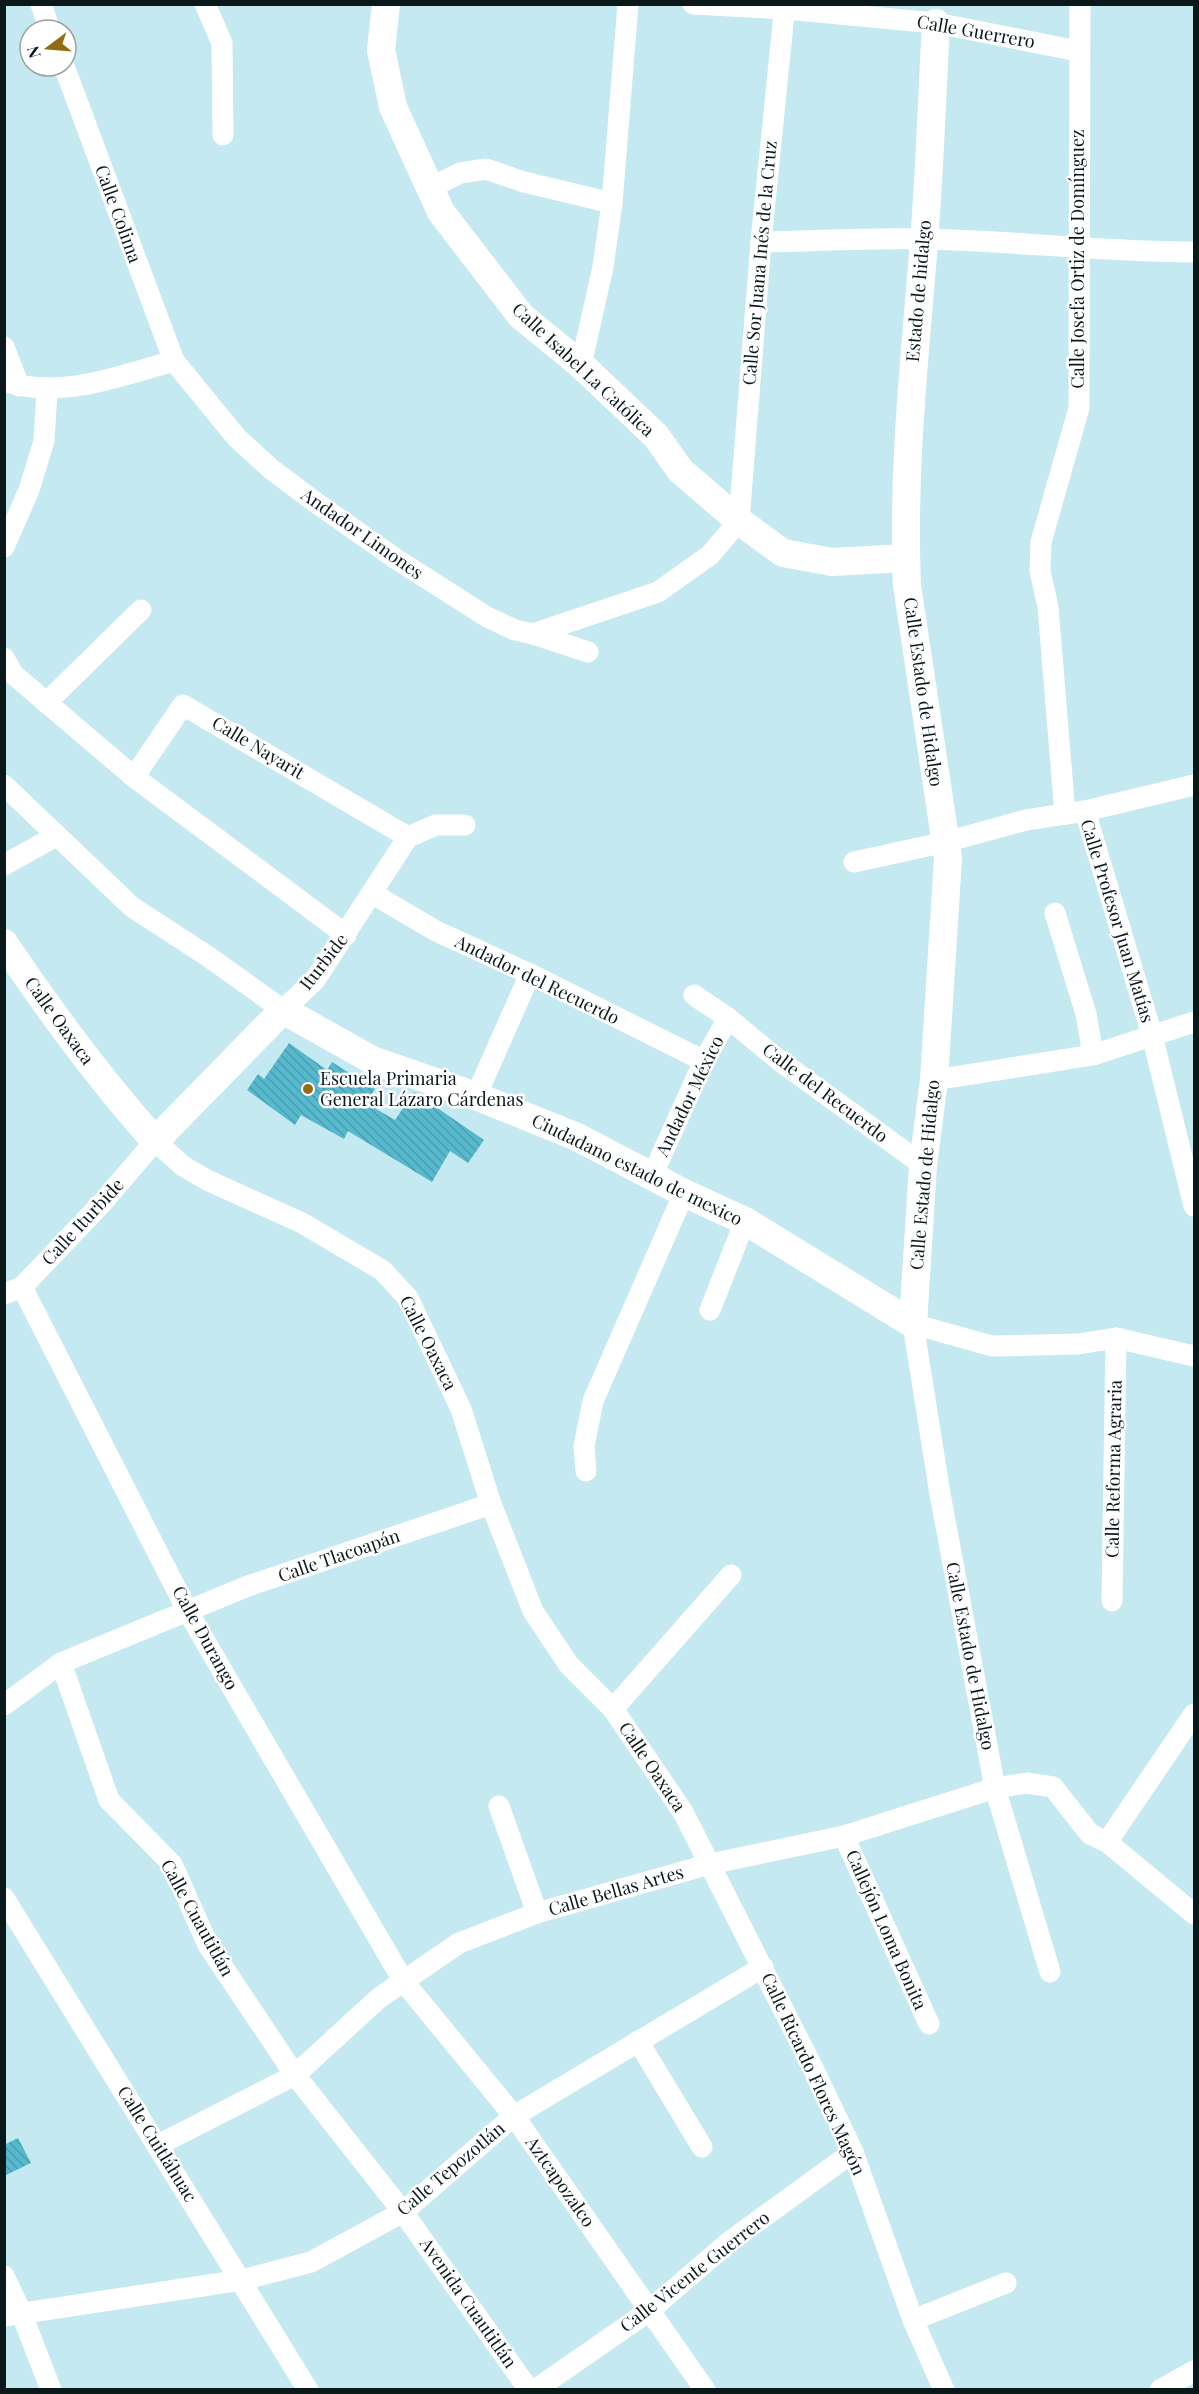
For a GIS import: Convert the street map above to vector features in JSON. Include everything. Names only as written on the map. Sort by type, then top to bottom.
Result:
[{"type":"street","points":[[206,4],[222,43],[223,135]]},
{"type":"street","name":"Calle Isabel La Católica","points":[[386,4],[381,50],[393,107],[441,212],[521,316],[581,365],[656,436],[680,470],[739,521],[783,553],[832,562],[906,558]]},
{"type":"street","points":[[581,365],[603,267],[612,203],[628,4]]},
{"type":"street","name":"Calle Guerrero","points":[[693,4],[785,7],[936,23],[1078,51]]},
{"type":"street","name":"Calle Josefa Ortiz de Domínguez","points":[[1050,510],[1079,408],[1078,51],[1080,4]]},
{"type":"street","name":"Calle Sor Juana Inés de la Cruz","points":[[739,521],[761,242],[785,7]]},
{"type":"street","name":"Estado de hidalgo","points":[[906,558],[907,440],[925,239],[936,23]]},
{"type":"street","name":"Calle Colima","points":[[68,78],[174,361]]},
{"type":"street","points":[[430,188],[460,173],[486,169],[524,182],[612,203]]},
{"type":"street","points":[[761,242],[925,239],[1078,245],[1126,252],[1194,252]]},
{"type":"street","points":[[4,347],[12,384],[47,391],[88,384],[174,361]]},
{"type":"street","name":"Andador Limones","points":[[174,361],[237,438],[271,469],[396,559],[487,617],[515,630],[533,633],[588,652]]},
{"type":"street","points":[[4,547],[29,490],[44,441],[47,391]]},
{"type":"street","name":"Calle Profesor Juan Matías","points":[[1050,510],[1041,542],[1040,571],[1048,607],[1075,813],[1152,1035],[1194,1206]]},
{"type":"street","points":[[533,633],[658,592],[710,555],[739,521]]},
{"type":"street","name":"Calle Estado de Hidalgo","points":[[906,558],[907,585],[948,858],[934,1080],[923,1165],[913,1324],[940,1494],[995,1788],[1050,1972]]},
{"type":"street","points":[[46,703],[141,610]]},
{"type":"street","points":[[4,658],[13,674],[134,777],[346,934]]},
{"type":"street","name":"Calle Nayarit","points":[[134,777],[183,705],[408,837]]},
{"type":"street","name":"Ciudadano estado de mexico","points":[[4,785],[132,907],[206,955],[283,1010],[372,1060],[476,1096],[577,1137],[684,1193],[745,1221],[913,1324],[992,1346],[1078,1344],[1116,1338],[1194,1356]]},
{"type":"street","points":[[854,862],[945,842],[1026,820],[1075,813],[1194,785]]},
{"type":"street","points":[[408,837],[436,825],[465,825]]},
{"type":"street","points":[[4,865],[56,836]]},
{"type":"street","name":"Iturbide","points":[[155,1141],[315,980],[408,837]]},
{"type":"street","name":"Andador del Recuerdo","points":[[373,894],[436,931],[704,1061]]},
{"type":"street","points":[[1055,913],[1086,1014],[1093,1055]]},
{"type":"street","name":"Calle Oaxaca","points":[[4,943],[46,1006],[109,1089],[155,1141],[183,1166],[302,1223],[382,1270],[408,1298],[461,1408],[491,1504],[533,1611],[569,1665],[613,1709],[684,1812],[710,1864]]},
{"type":"street","points":[[476,1096],[530,975]]},
{"type":"street","name":"Calle del Recuerdo","points":[[694,996],[728,1018],[780,1061],[923,1165]]},
{"type":"street","name":"Andador México","points":[[652,1176],[704,1061],[728,1018]]},
{"type":"street","points":[[934,1080],[1093,1055],[1194,1022]]},
{"type":"street","name":"Calle Iturbide","points":[[13,1290],[103,1202],[155,1141]]},
{"type":"street","points":[[586,1472],[584,1446],[592,1401],[684,1193]]},
{"type":"street","points":[[710,1310],[745,1221]]},
{"type":"street","name":"Calle Durango","points":[[13,1290],[188,1612],[404,1982]]},
{"type":"street","name":"Calle Reforma Agraria","points":[[1112,1601],[1116,1338]]},
{"type":"street","name":"Calle Tlacoapán","points":[[4,1705],[61,1663],[248,1586],[491,1504]]},
{"type":"street","points":[[613,1709],[731,1575]]},
{"type":"street","name":"Calle Cuautitlán","points":[[61,1663],[109,1800],[172,1864],[208,1945],[295,2075]]},
{"type":"street","points":[[1194,1714],[1107,1842],[1194,1914]]},
{"type":"street","name":"Calle Bellas Artes","points":[[158,2145],[295,2075],[379,1998],[459,1943],[537,1913],[710,1864],[844,1836],[995,1788],[1027,1784],[1053,1787],[1090,1834],[1107,1842]]},
{"type":"street","points":[[499,1806],[537,1913]]},
{"type":"street","name":"Callejón Loma Bonita","points":[[844,1836],[929,2024]]},
{"type":"street","name":"Calle Ricardo Flores Magón","points":[[710,1864],[853,2152],[913,2320],[944,2390]]},
{"type":"street","name":"Calle Cuitláhuac","points":[[4,1898],[308,2390]]},
{"type":"street","name":"Calle Tepozotlán","points":[[13,2314],[242,2280],[311,2262],[403,2212],[514,2116],[763,1967]]},
{"type":"street","name":"Aztcapozalco","points":[[404,1982],[514,2116],[705,2390]]},
{"type":"street","points":[[638,2041],[702,2147]]},
{"type":"street","name":"Avenida Cuautitlán","points":[[295,2075],[403,2212],[529,2390]]},
{"type":"street","name":"Calle Vicente Guerrero","points":[[535,2390],[649,2311],[729,2242],[853,2152]]},
{"type":"street","points":[[4,2276],[13,2314],[51,2390]]},
{"type":"street","points":[[913,2320],[1006,2283]]},
{"type":"street","points":[[1161,2390],[1194,2372]]},
{"type":"building","points":[[289,1043],[327,1070],[332,1062],[375,1089],[366,1103],[395,1120],[414,1092],[484,1140],[468,1163],[450,1151],[432,1182],[348,1131],[344,1139],[301,1115],[295,1125],[247,1090],[258,1074],[264,1079]]},
{"type":"building","points":[[18,2138],[31,2163],[4,2176],[4,2145]]},
{"type":"place","name":"Escuela Primaria General Lázaro Cárdenas","points":[[308,1089]]}]
